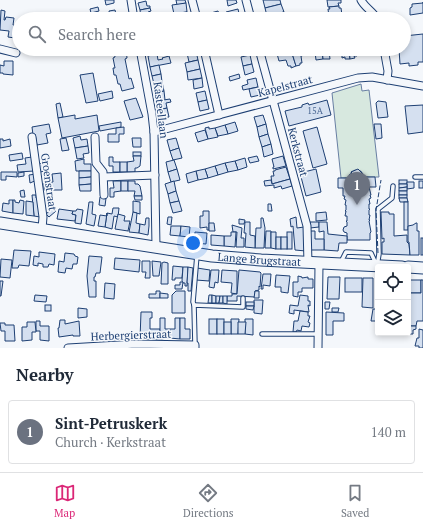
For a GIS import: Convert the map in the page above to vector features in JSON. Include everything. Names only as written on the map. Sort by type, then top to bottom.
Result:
[{"type":"street","points":[[131,0],[133,12]]},
{"type":"street","points":[[192,0],[195,12]]},
{"type":"street","points":[[246,0],[249,12]]},
{"type":"street","points":[[361,0],[365,6],[373,12]]},
{"type":"street","points":[[0,49],[12,52]]},
{"type":"street","name":"Kasteellaan","points":[[141,56],[154,132],[156,247]]},
{"type":"street","points":[[206,56],[219,114]]},
{"type":"street","name":"Kerkstraat","points":[[260,56],[307,226],[314,263],[318,348]]},
{"type":"street","points":[[385,56],[388,71],[387,80]]},
{"type":"street","name":"Kapelstraat","points":[[154,132],[358,78],[368,77],[423,86]]},
{"type":"street","name":"Groenstraat","points":[[32,137],[43,217],[42,229]]},
{"type":"street","points":[[95,137],[96,163],[104,176],[104,196]]},
{"type":"street","points":[[104,176],[154,175]]},
{"type":"street","name":"Lange Brugstraat","points":[[0,223],[197,253],[261,260],[375,266]]},
{"type":"street","points":[[411,267],[423,268]]},
{"type":"street","name":"Herbergierstraat","points":[[68,348],[195,346]]},
{"type":"lane","points":[[415,177],[423,177]]},
{"type":"lane","points":[[377,264],[379,254],[378,209],[392,198],[393,186]]},
{"type":"lane","points":[[195,346],[193,302],[197,253]]},
{"type":"lane","points":[[194,305],[243,307],[243,298]]},
{"type":"lane","points":[[262,334],[318,334]]},
{"type":"shaded area","points":[[361,84],[362,91],[369,90],[379,177],[362,177],[363,174],[361,171],[355,170],[351,172],[351,175],[349,175],[351,178],[341,178],[332,93]]},
{"type":"building","points":[[105,0],[114,0],[114,3],[106,5]]},
{"type":"building","points":[[176,0],[185,0],[186,3],[177,5]]},
{"type":"building","points":[[227,0],[236,0],[237,3],[228,6]]},
{"type":"building","points":[[263,0],[280,0],[281,4],[265,8]]},
{"type":"building","points":[[327,0],[341,0],[341,3],[338,3],[339,6],[328,7]]},
{"type":"building","points":[[146,1],[147,6],[150,6],[150,8],[140,10],[138,3]]},
{"type":"building","points":[[186,3],[187,12],[174,12],[172,5]]},
{"type":"building","points":[[423,3],[423,13],[411,15],[410,8],[412,7],[412,4]]},
{"type":"building","points":[[281,4],[284,12],[266,12],[265,8]]},
{"type":"building","points":[[339,6],[342,12],[328,12],[328,9],[330,9],[329,7]]},
{"type":"building","points":[[98,7],[99,11],[91,12],[90,9]]},
{"type":"building","points":[[150,8],[151,11],[140,12],[140,10]]},
{"type":"building","points":[[238,9],[239,12],[226,12]]},
{"type":"building","points":[[1,10],[5,11],[4,20],[6,17],[12,18],[12,38],[8,37],[9,31],[0,30]]},
{"type":"building","points":[[423,34],[423,62],[418,62],[418,65],[409,66],[409,63],[400,64],[399,56],[411,56],[411,35]]},
{"type":"building","points":[[127,56],[127,58],[125,59],[129,79],[131,78],[134,88],[122,91],[120,84],[118,84],[116,75],[114,75],[113,68],[115,68],[113,58]]},
{"type":"building","points":[[148,56],[157,56],[158,60],[169,56],[171,63],[150,67]]},
{"type":"building","points":[[188,56],[197,56],[198,60],[189,62]]},
{"type":"building","points":[[250,56],[252,64],[243,66],[241,57]]},
{"type":"building","points":[[278,56],[293,56],[296,66],[291,68],[291,66],[288,66],[286,60],[279,61]]},
{"type":"building","points":[[293,56],[301,56],[302,63],[296,66]]},
{"type":"building","points":[[316,56],[323,56],[323,59],[316,60]]},
{"type":"building","points":[[323,56],[330,56],[330,59],[323,59]]},
{"type":"building","points":[[342,56],[350,56],[350,59],[345,59],[345,57],[342,58]]},
{"type":"building","points":[[350,56],[354,56],[355,58],[350,59]]},
{"type":"building","points":[[198,60],[200,69],[187,72],[185,63]]},
{"type":"building","points":[[4,61],[13,61],[13,75],[0,73],[0,65],[4,66]]},
{"type":"building","points":[[252,64],[254,72],[245,75],[243,66]]},
{"type":"building","points":[[159,65],[161,74],[152,76],[150,67]]},
{"type":"building","points":[[200,69],[202,78],[188,80],[187,72]]},
{"type":"building","points":[[93,73],[98,101],[86,103],[80,75]]},
{"type":"building","points":[[161,74],[162,82],[154,84],[152,76]]},
{"type":"building","points":[[239,74],[240,78],[230,81],[229,77]]},
{"type":"building","points":[[202,78],[203,87],[194,89],[193,80]]},
{"type":"building","points":[[256,78],[258,87],[243,90],[242,86],[248,84],[247,80]]},
{"type":"building","points":[[162,82],[164,91],[155,93],[154,84]]},
{"type":"building","points":[[258,87],[260,95],[251,97],[249,89]]},
{"type":"building","points":[[112,91],[113,98],[100,101],[98,94]]},
{"type":"building","points":[[164,91],[165,100],[157,101],[155,93]]},
{"type":"building","points":[[205,91],[207,100],[198,102],[196,93]]},
{"type":"building","points":[[136,98],[143,117],[130,120],[124,101]]},
{"type":"building","points":[[170,99],[171,102],[166,103],[167,108],[159,110],[157,101]]},
{"type":"building","points":[[207,100],[209,109],[200,111],[198,102]]},
{"type":"building","points":[[327,100],[331,115],[289,126],[285,111],[302,107],[302,105],[308,103],[309,105]]},
{"type":"building","points":[[378,101],[386,102],[388,117],[378,118],[376,103]]},
{"type":"building","points":[[60,103],[63,117],[58,118],[56,104]]},
{"type":"building","points":[[423,105],[423,132],[408,134],[405,106]]},
{"type":"building","points":[[167,108],[169,117],[160,118],[159,110]]},
{"type":"building","points":[[75,115],[75,119],[97,115],[99,131],[62,138],[58,118]]},
{"type":"building","points":[[263,115],[266,124],[257,127],[254,117]]},
{"type":"building","points":[[121,122],[121,127],[100,131],[99,126]]},
{"type":"building","points":[[235,122],[238,131],[228,134],[225,125]]},
{"type":"building","points":[[49,124],[51,133],[46,134],[48,143],[37,145],[32,127]]},
{"type":"building","points":[[266,124],[268,134],[259,137],[257,127]]},
{"type":"building","points":[[374,124],[381,124],[382,138],[376,139]]},
{"type":"building","points":[[225,125],[228,134],[218,136],[215,128]]},
{"type":"building","points":[[124,127],[124,134],[119,134],[119,142],[108,142],[108,134],[116,134],[116,128]]},
{"type":"building","points":[[209,127],[209,129],[215,128],[218,137],[208,139],[205,128]]},
{"type":"building","points":[[317,127],[327,164],[313,168],[303,131]]},
{"type":"building","points":[[205,130],[208,139],[198,142],[195,133]]},
{"type":"building","points":[[268,134],[271,144],[262,147],[259,137]]},
{"type":"building","points":[[80,136],[81,140],[87,139],[88,146],[75,148],[73,138]]},
{"type":"building","points":[[66,138],[69,150],[62,151],[60,139]]},
{"type":"building","points":[[132,138],[141,138],[141,147],[133,147]]},
{"type":"building","points":[[176,138],[179,148],[170,151],[167,140]]},
{"type":"building","points":[[0,139],[3,139],[3,141],[10,139],[11,146],[0,148]]},
{"type":"building","points":[[271,144],[273,154],[264,157],[262,147]]},
{"type":"building","points":[[88,146],[89,153],[83,154],[84,158],[77,159],[75,148]]},
{"type":"building","points":[[179,148],[182,158],[173,160],[170,151]]},
{"type":"building","points":[[133,152],[141,152],[141,156],[133,156]]},
{"type":"building","points":[[22,153],[23,159],[10,161],[9,155]]},
{"type":"building","points":[[133,156],[141,156],[140,166],[135,168],[135,172],[127,172],[127,162],[134,161]]},
{"type":"building","points":[[257,156],[259,161],[250,163],[248,158]]},
{"type":"building","points":[[283,156],[286,166],[273,169],[272,159]]},
{"type":"building","points":[[32,157],[34,171],[18,172],[17,165],[26,164],[25,158]]},
{"type":"building","points":[[109,157],[113,157],[113,162],[120,162],[120,172],[113,172],[113,166],[109,166]]},
{"type":"building","points":[[245,158],[247,167],[238,170],[235,161]]},
{"type":"building","points":[[84,159],[84,164],[91,164],[91,171],[76,171],[75,161]]},
{"type":"building","points":[[174,160],[177,169],[168,172],[166,162]]},
{"type":"building","points":[[235,161],[238,170],[228,172],[225,163]]},
{"type":"building","points":[[120,162],[127,162],[127,172],[120,172]]},
{"type":"building","points":[[43,163],[45,171],[40,172],[38,164]]},
{"type":"building","points":[[225,163],[228,172],[218,175],[215,166]]},
{"type":"building","points":[[215,166],[218,175],[208,178],[205,169]]},
{"type":"building","points":[[286,167],[290,179],[272,184],[271,176],[274,176],[273,171]]},
{"type":"building","points":[[177,169],[180,180],[171,182],[168,172]]},
{"type":"building","points":[[205,169],[208,178],[198,180],[196,171]]},
{"type":"building","points":[[316,169],[321,192],[306,196],[300,173]]},
{"type":"building","points":[[358,169],[363,174],[362,177],[375,177],[376,187],[369,187],[371,195],[371,198],[369,199],[370,240],[347,240],[347,233],[343,230],[344,227],[347,226],[347,216],[345,216],[346,200],[344,199],[345,196],[343,196],[343,188],[338,188],[338,178],[351,178],[349,175],[352,173],[351,172]]},
{"type":"building","points":[[79,171],[91,171],[91,177],[79,178]]},
{"type":"building","points":[[196,171],[198,180],[188,183],[186,174]]},
{"type":"building","points":[[1,172],[17,172],[17,177],[6,176],[6,180],[1,180]]},
{"type":"building","points":[[24,172],[24,176],[18,177],[18,173]]},
{"type":"building","points":[[61,173],[62,190],[44,190],[44,183],[53,182],[52,174]]},
{"type":"building","points":[[36,174],[37,180],[30,183],[29,175]]},
{"type":"building","points":[[91,177],[91,184],[79,185],[79,178]]},
{"type":"building","points":[[290,179],[292,186],[282,189],[281,186],[274,188],[274,185],[265,186],[264,181],[271,180],[272,184]]},
{"type":"building","points":[[399,180],[407,180],[407,184],[399,184]]},
{"type":"building","points":[[113,181],[121,181],[121,191],[114,192],[114,197],[110,197],[110,188],[114,188]]},
{"type":"building","points":[[121,181],[128,181],[128,191],[121,191]]},
{"type":"building","points":[[128,181],[135,181],[135,184],[140,186],[142,196],[134,196],[135,191],[128,191]]},
{"type":"building","points":[[174,181],[176,191],[168,194],[165,184]]},
{"type":"building","points":[[419,181],[423,181],[423,188],[419,188]]},
{"type":"building","points":[[407,182],[414,182],[414,188],[407,189]]},
{"type":"building","points":[[91,184],[91,191],[80,191],[79,185]]},
{"type":"building","points":[[399,184],[407,184],[407,187],[399,188]]},
{"type":"building","points":[[407,187],[407,191],[399,191],[399,188]]},
{"type":"building","points":[[24,190],[25,197],[21,197],[20,191]]},
{"type":"building","points":[[176,191],[179,201],[170,203],[168,194]]},
{"type":"building","points":[[399,191],[407,191],[407,195],[399,195]]},
{"type":"building","points":[[32,195],[36,195],[36,198],[39,198],[40,217],[34,216]]},
{"type":"building","points":[[399,195],[407,195],[407,198],[399,198]]},
{"type":"building","points":[[134,196],[142,196],[142,200],[135,200]]},
{"type":"building","points":[[100,197],[106,198],[105,206],[99,205]]},
{"type":"building","points":[[399,198],[407,198],[408,202],[400,202]]},
{"type":"building","points":[[9,200],[13,200],[13,213],[2,211],[3,203],[9,204]]},
{"type":"building","points":[[13,200],[19,203],[20,200],[24,201],[23,214],[13,213]]},
{"type":"building","points":[[26,201],[33,202],[34,216],[26,215]]},
{"type":"building","points":[[133,201],[140,202],[140,214],[133,212]]},
{"type":"building","points":[[179,201],[182,211],[173,213],[170,203]]},
{"type":"building","points":[[89,202],[93,202],[92,214],[96,215],[94,226],[86,224]]},
{"type":"building","points":[[404,202],[408,202],[408,230],[404,230]]},
{"type":"building","points":[[268,204],[271,204],[272,211],[268,211]]},
{"type":"building","points":[[53,208],[56,211],[49,217],[46,214]]},
{"type":"building","points":[[113,208],[119,208],[118,217],[114,216],[112,229],[105,227],[107,213],[112,214]]},
{"type":"building","points":[[59,209],[73,211],[72,214],[76,215],[75,221],[57,219]]},
{"type":"building","points":[[77,209],[83,210],[81,224],[75,223],[76,215],[72,214],[73,211],[76,211]]},
{"type":"building","points":[[203,211],[209,211],[209,230],[207,230],[207,227],[200,228],[200,216],[203,216]]},
{"type":"building","points":[[133,212],[137,213],[136,223],[140,224],[139,233],[129,232]]},
{"type":"building","points":[[326,212],[327,220],[316,221],[316,213]]},
{"type":"building","points":[[381,212],[389,212],[389,214],[394,214],[394,236],[407,235],[410,255],[382,254],[382,242],[384,242],[384,238],[382,239]]},
{"type":"building","points":[[118,214],[125,216],[124,221],[130,221],[128,231],[115,229]]},
{"type":"building","points":[[100,215],[107,216],[105,227],[98,226]]},
{"type":"building","points":[[168,217],[172,217],[171,225],[167,224]]},
{"type":"building","points":[[296,217],[297,228],[304,227],[306,251],[295,250],[293,226],[291,227],[290,219]]},
{"type":"building","points":[[146,218],[149,218],[148,235],[139,233],[140,224],[145,225]]},
{"type":"building","points":[[261,218],[263,218],[265,228],[264,248],[255,248],[256,228],[261,228]]},
{"type":"building","points":[[239,219],[245,220],[244,224],[239,224]]},
{"type":"building","points":[[245,222],[250,222],[250,235],[255,236],[255,248],[245,247]]},
{"type":"building","points":[[310,222],[319,222],[319,227],[310,228]]},
{"type":"building","points":[[319,222],[327,222],[328,234],[347,236],[347,243],[339,243],[338,251],[324,250],[324,231],[319,232]]},
{"type":"building","points":[[209,223],[214,223],[215,231],[209,231]]},
{"type":"building","points":[[416,223],[417,231],[419,231],[419,255],[410,255],[408,226]]},
{"type":"building","points":[[232,225],[242,228],[241,238],[244,238],[244,247],[236,247],[237,232],[233,232]]},
{"type":"building","points":[[171,226],[181,226],[180,236],[170,235]]},
{"type":"building","points":[[181,226],[190,227],[189,237],[180,236]]},
{"type":"building","points":[[266,231],[271,231],[271,248],[265,248]]},
{"type":"building","points":[[309,231],[315,231],[315,239],[324,239],[324,250],[310,250]]},
{"type":"building","points":[[195,232],[207,233],[206,244],[194,243]]},
{"type":"building","points":[[231,232],[236,232],[235,247],[224,246],[224,236],[231,236]]},
{"type":"building","points":[[271,232],[276,232],[276,249],[271,248]]},
{"type":"building","points":[[287,232],[292,232],[292,249],[287,249]]},
{"type":"building","points":[[211,235],[224,236],[224,246],[211,245]]},
{"type":"building","points":[[276,237],[281,237],[281,249],[276,249]]},
{"type":"building","points":[[281,237],[287,237],[287,249],[281,249]]},
{"type":"building","points":[[421,238],[423,238],[423,255],[421,255]]},
{"type":"building","points":[[14,250],[31,251],[29,266],[19,265],[18,268],[12,268]]},
{"type":"building","points":[[39,252],[55,254],[54,265],[49,264],[48,267],[43,267],[43,264],[38,263],[38,266],[33,265],[34,256],[39,257]]},
{"type":"building","points":[[65,253],[74,254],[78,257],[77,264],[73,264],[72,269],[66,268],[65,273],[58,272],[59,261],[64,262]]},
{"type":"building","points":[[89,256],[102,257],[100,273],[96,273],[94,277],[94,281],[96,281],[96,297],[89,297],[87,276]]},
{"type":"building","points":[[115,258],[140,260],[139,272],[114,269]]},
{"type":"building","points":[[1,259],[12,260],[10,278],[0,277]]},
{"type":"building","points":[[142,261],[150,261],[150,278],[145,278],[146,272],[142,272]]},
{"type":"building","points":[[152,261],[161,262],[159,276],[153,276]]},
{"type":"building","points":[[162,263],[168,263],[168,284],[161,284]]},
{"type":"building","points":[[173,266],[183,267],[182,278],[175,278],[175,280],[172,280]]},
{"type":"building","points":[[183,267],[188,267],[187,286],[185,286],[185,283],[182,281]]},
{"type":"building","points":[[188,267],[193,268],[191,291],[188,291],[187,283]]},
{"type":"building","points":[[197,268],[210,270],[209,281],[196,280]]},
{"type":"building","points":[[211,270],[219,270],[218,283],[215,282],[214,288],[209,287]]},
{"type":"building","points":[[222,270],[237,271],[237,294],[231,293],[232,283],[221,282]]},
{"type":"building","points":[[239,270],[261,273],[259,290],[255,291],[255,297],[237,296],[237,301],[227,301],[227,296],[237,294]]},
{"type":"building","points":[[263,274],[271,274],[270,286],[263,285],[263,289],[261,289]]},
{"type":"building","points":[[276,275],[290,276],[288,293],[281,292],[281,287],[275,287]]},
{"type":"building","points":[[298,276],[313,279],[313,288],[302,288],[302,292],[298,292],[298,297],[293,296],[293,282],[298,282]]},
{"type":"building","points":[[328,277],[340,277],[339,299],[327,299]]},
{"type":"building","points":[[345,278],[362,278],[362,292],[345,292]]},
{"type":"building","points":[[363,278],[373,278],[373,308],[362,307]]},
{"type":"building","points":[[411,280],[421,280],[421,293],[411,293]]},
{"type":"building","points":[[421,280],[423,280],[423,321],[417,321],[416,326],[411,326],[411,293],[421,293]]},
{"type":"building","points":[[0,281],[3,281],[1,296],[0,296]]},
{"type":"building","points":[[180,282],[183,282],[182,289],[175,289],[175,285],[180,285]]},
{"type":"building","points":[[105,283],[115,284],[114,299],[104,298]]},
{"type":"building","points":[[156,291],[160,291],[160,298],[149,298],[149,294],[156,294]]},
{"type":"building","points":[[176,291],[185,291],[185,313],[172,313],[172,295]]},
{"type":"building","points":[[255,291],[259,291],[259,298],[254,298]]},
{"type":"building","points":[[160,293],[168,294],[168,298],[160,298]]},
{"type":"building","points":[[35,295],[47,296],[46,302],[34,301]]},
{"type":"building","points":[[209,295],[212,295],[212,303],[208,303]]},
{"type":"building","points":[[212,295],[216,296],[216,303],[212,303]]},
{"type":"building","points":[[300,295],[308,296],[308,301],[310,301],[310,306],[308,305],[309,312],[294,310],[294,314],[289,313],[290,305],[298,306]]},
{"type":"building","points":[[216,296],[220,296],[219,303],[216,303]]},
{"type":"building","points":[[220,296],[223,296],[223,303],[219,303]]},
{"type":"building","points":[[223,296],[227,296],[227,304],[223,303]]},
{"type":"building","points":[[254,300],[263,300],[262,314],[254,313]]},
{"type":"building","points":[[246,302],[254,302],[254,306],[246,306]]},
{"type":"building","points":[[325,302],[330,302],[329,309],[325,309]]},
{"type":"building","points":[[45,305],[51,305],[51,311],[45,311]]},
{"type":"building","points":[[246,306],[254,306],[253,310],[246,309]]},
{"type":"building","points":[[78,308],[87,309],[87,317],[78,318]]},
{"type":"building","points":[[332,308],[339,308],[338,312],[332,312]]},
{"type":"building","points":[[373,309],[375,309],[375,321],[371,321]]},
{"type":"building","points":[[300,311],[308,312],[308,316],[310,316],[308,322],[310,323],[309,327],[302,326],[301,331],[297,330],[296,332],[293,332],[294,321],[298,321]]},
{"type":"building","points":[[141,312],[152,312],[152,318],[150,318],[150,329],[160,329],[160,339],[140,339]]},
{"type":"building","points":[[326,312],[344,313],[344,321],[333,321],[333,335],[326,335]]},
{"type":"building","points":[[160,318],[165,318],[165,329],[170,329],[170,338],[160,339]]},
{"type":"building","points":[[175,318],[180,318],[180,339],[170,338],[170,329],[175,329]]},
{"type":"building","points":[[180,318],[185,318],[185,329],[190,329],[190,339],[180,339]]},
{"type":"building","points":[[209,319],[217,319],[217,334],[209,334]]},
{"type":"building","points":[[217,319],[224,319],[224,334],[217,334]]},
{"type":"building","points":[[231,319],[239,319],[238,334],[231,334]]},
{"type":"building","points":[[245,319],[253,319],[253,335],[245,334]]},
{"type":"building","points":[[60,320],[65,320],[65,324],[79,321],[80,336],[73,335],[59,337],[58,328]]},
{"type":"building","points":[[36,321],[40,321],[40,326],[49,326],[49,341],[40,340],[40,331],[36,331]]},
{"type":"building","points":[[27,322],[35,322],[36,332],[32,332],[32,340],[22,341],[22,327],[27,327]]},
{"type":"building","points":[[224,322],[231,322],[231,334],[224,334]]},
{"type":"building","points":[[238,322],[246,322],[245,334],[238,334]]},
{"type":"building","points":[[0,323],[5,323],[5,325],[14,325],[15,341],[5,341],[5,331],[1,331]]},
{"type":"building","points":[[411,326],[416,326],[416,329],[413,330],[413,334],[411,334]]},
{"type":"building","points":[[419,329],[423,330],[423,348],[415,346],[417,338],[419,338]]},
{"type":"fence","points":[[378,253],[376,210],[381,180]]},
{"type":"place","name":"Sint-Petruskerk","points":[[357,205]]}]
